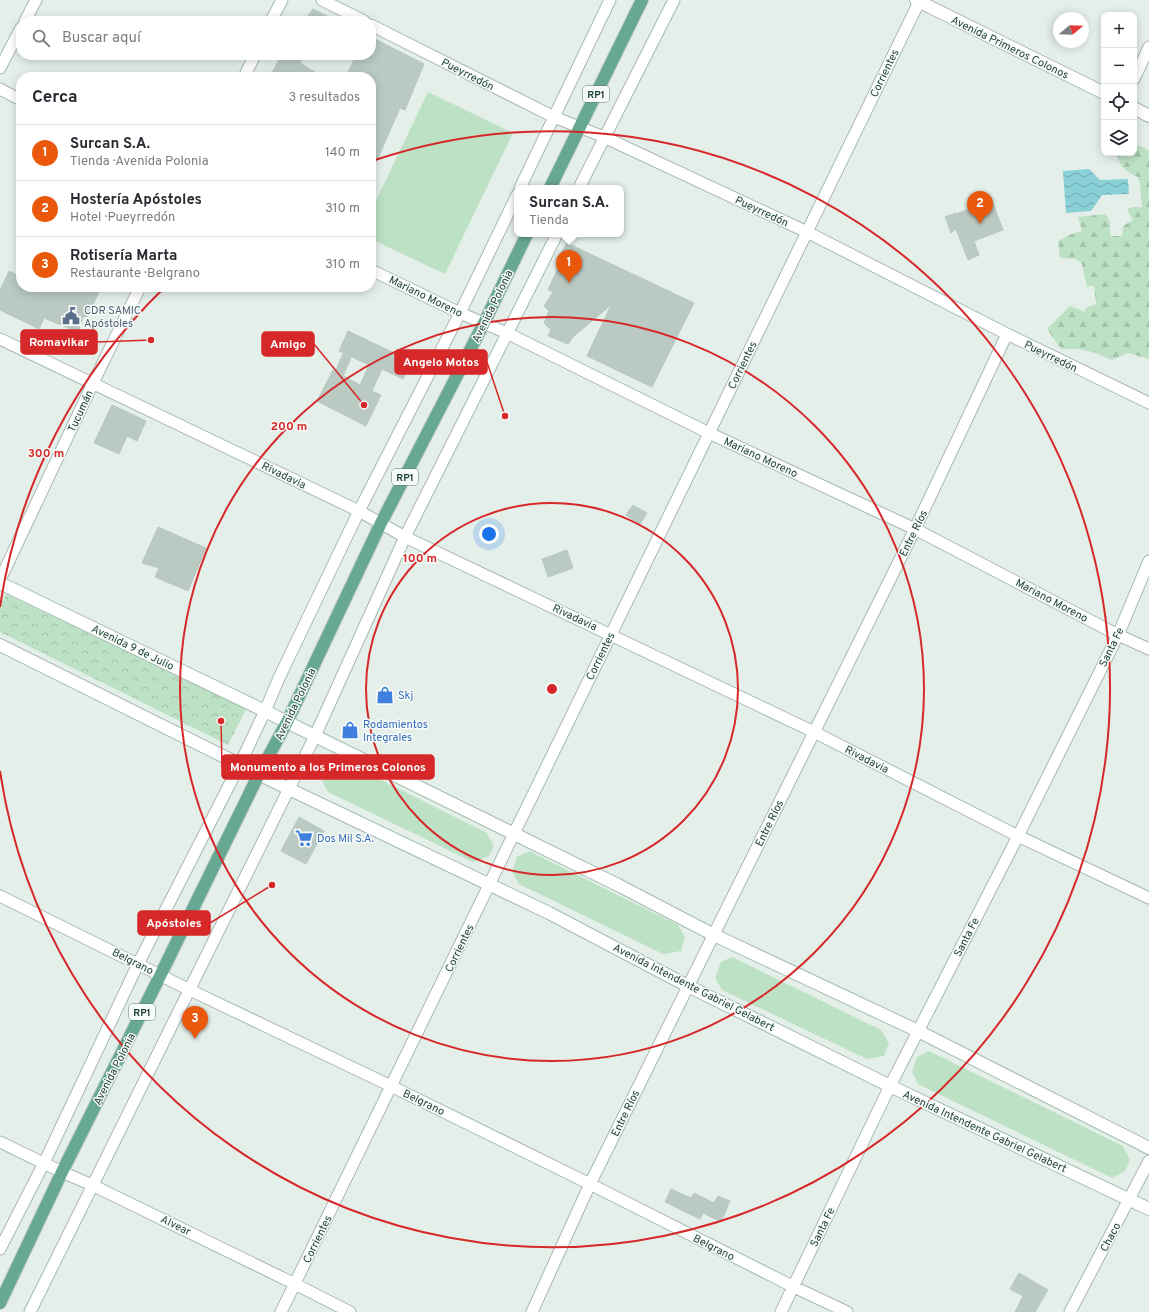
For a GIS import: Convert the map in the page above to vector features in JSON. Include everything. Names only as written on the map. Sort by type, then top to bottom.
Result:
[{"type":"main road","name":"RP1","points":[[551,185],[642,0]]},
{"type":"main road","name":"Avenida Primeros Colonos","points":[[918,0],[1101,92]]},
{"type":"main road","points":[[1137,110],[1149,116]]},
{"type":"main road","name":"Avenida Polonia","points":[[0,1303],[62,1172],[259,774],[287,722],[381,523],[484,323],[526,237]]},
{"type":"main road","name":"Avenida 9 de Julio","points":[[0,583],[265,711]]},
{"type":"main road","points":[[0,646],[240,764]]},
{"type":"main road","points":[[265,711],[618,885],[714,935],[918,1031],[1149,1148]]},
{"type":"main road","name":"Avenida Intendente Gabriel Gelabert","points":[[240,764],[289,789],[556,916],[688,986],[890,1086],[1149,1209]]},
{"type":"street","points":[[28,16],[36,0]]},
{"type":"street","points":[[274,16],[282,0]]},
{"type":"street","points":[[322,0],[354,16]]},
{"type":"street","points":[[521,185],[610,0]]},
{"type":"street","points":[[580,185],[674,0]]},
{"type":"street","name":"Corrientes","points":[[281,1312],[807,232],[918,0]]},
{"type":"street","name":"Pueyrredón","points":[[376,28],[554,117],[604,138],[807,232],[1007,334],[1149,403]]},
{"type":"street","points":[[0,68],[16,38]]},
{"type":"street","points":[[1137,73],[1149,47]]},
{"type":"street","points":[[246,72],[252,60]]},
{"type":"street","points":[[0,89],[16,97]]},
{"type":"street","name":"Avenida Polonia","points":[[0,1249],[44,1163],[138,964],[240,764],[279,678],[359,511],[460,313],[514,200]]},
{"type":"street","points":[[30,1312],[315,736],[405,536],[555,237]]},
{"type":"street","name":"Mariano Moreno","points":[[376,272],[507,334],[709,433],[915,529],[1149,649]]},
{"type":"street","name":"Tucumán","points":[[0,580],[138,292]]},
{"type":"street","name":"Entre Ríos","points":[[532,1312],[590,1184],[915,529],[1007,334]]},
{"type":"street","name":"Rivadavia","points":[[0,339],[359,511],[405,536],[814,732],[1018,836],[1149,898]]},
{"type":"street","name":"Santa Fe","points":[[782,1312],[890,1086],[1018,836],[1118,634],[1149,561]]},
{"type":"street","name":"Belgrano","points":[[0,896],[160,976],[391,1086],[847,1312]]},
{"type":"street","name":"Alvear","points":[[0,1142],[62,1172],[92,1184],[350,1312]]},
{"type":"street","name":"Chaco","points":[[1070,1312],[1149,1161]]},
{"type":"green space","points":[[428,92],[513,133],[445,274],[376,241],[376,201]]},
{"type":"green space","points":[[1137,146],[1143,147],[1149,151],[1149,359],[1128,353],[1112,360],[1093,352],[1077,349],[1061,349],[1047,329],[1070,306],[1085,312],[1086,308],[1096,304],[1094,286],[1087,287],[1082,264],[1076,259],[1060,258],[1058,241],[1069,235],[1082,231],[1078,217],[1106,214],[1110,223],[1110,236],[1122,236],[1123,226],[1133,220],[1127,209],[1132,207],[1142,207],[1138,177],[1129,173],[1117,156],[1137,156]]},
{"type":"green space","points":[[6,594],[246,709],[228,745],[0,632],[0,606]]},
{"type":"green space","points":[[339,759],[487,833],[494,846],[489,856],[473,862],[328,792],[322,780],[327,765]]},
{"type":"green space","points":[[529,851],[678,925],[685,937],[681,951],[663,954],[519,884],[512,872],[517,857]]},
{"type":"green space","points":[[732,957],[881,1030],[889,1043],[884,1056],[867,1059],[722,990],[715,978],[721,962]]},
{"type":"green space","points":[[929,1051],[1123,1146],[1130,1160],[1125,1171],[1112,1178],[918,1084],[912,1072],[917,1057]]},
{"type":"water","points":[[1089,169],[1100,180],[1128,179],[1129,194],[1102,195],[1091,211],[1066,213],[1063,171]]},
{"type":"building","points":[[313,9],[327,16],[308,16]]},
{"type":"building","points":[[376,40],[424,64],[405,110],[400,108],[376,163],[376,72],[348,72],[354,60],[376,60]]},
{"type":"building","points":[[278,60],[302,60],[300,63],[315,72],[272,72]]},
{"type":"building","points":[[992,201],[1003,230],[974,241],[979,255],[968,260],[956,229],[951,233],[945,217]]},
{"type":"building","points":[[567,243],[694,303],[652,387],[587,356],[611,305],[574,336],[568,344],[548,336],[551,330],[544,323],[549,311],[544,306],[553,292],[548,290],[563,257],[560,255]]},
{"type":"building","points":[[9,271],[16,274],[16,292],[99,292],[88,316],[83,317],[78,332],[44,318],[39,329],[0,310],[0,290]]},
{"type":"building","points":[[348,331],[411,361],[403,379],[382,369],[372,391],[381,395],[366,426],[317,401],[333,370],[335,372],[343,354],[351,358],[343,376],[360,385],[369,365],[339,351]]},
{"type":"building","points":[[112,405],[146,421],[137,441],[127,436],[119,454],[94,443]]},
{"type":"building","points":[[633,505],[647,513],[640,524],[626,515]]},
{"type":"building","points":[[158,527],[206,548],[188,591],[155,577],[159,568],[142,563]]},
{"type":"building","points":[[567,550],[573,568],[548,577],[542,559]]},
{"type":"building","points":[[299,817],[324,831],[306,864],[281,851]]},
{"type":"building","points":[[671,1189],[691,1198],[694,1193],[714,1203],[718,1196],[730,1201],[721,1222],[703,1213],[700,1219],[665,1202]]},
{"type":"building","points":[[1019,1273],[1048,1290],[1035,1312],[1015,1312],[1023,1296],[1010,1289]]},
{"type":"place","name":"Hostería Apóstoles","points":[[980,224]]},
{"type":"place","name":"Surcan S.A.","points":[[569,283]]},
{"type":"place","name":"CDR SAMIC Apóstoles","points":[[71,316]]},
{"type":"place","name":"Romavikar","points":[[151,340]]},
{"type":"place","name":"Amigo","points":[[364,405]]},
{"type":"place","name":"Angelo Motos","points":[[505,416]]},
{"type":"place","name":"Skj","points":[[385,695]]},
{"type":"place","name":"Monumento a los Primeros Colonos","points":[[221,721]]},
{"type":"place","name":"Rodamientos Integrales","points":[[350,730]]},
{"type":"place","name":"Dos Mil S.A.","points":[[304,838]]},
{"type":"place","name":"Apóstoles","points":[[272,885]]},
{"type":"place","name":"Rotisería Marta","points":[[195,1039]]}]
